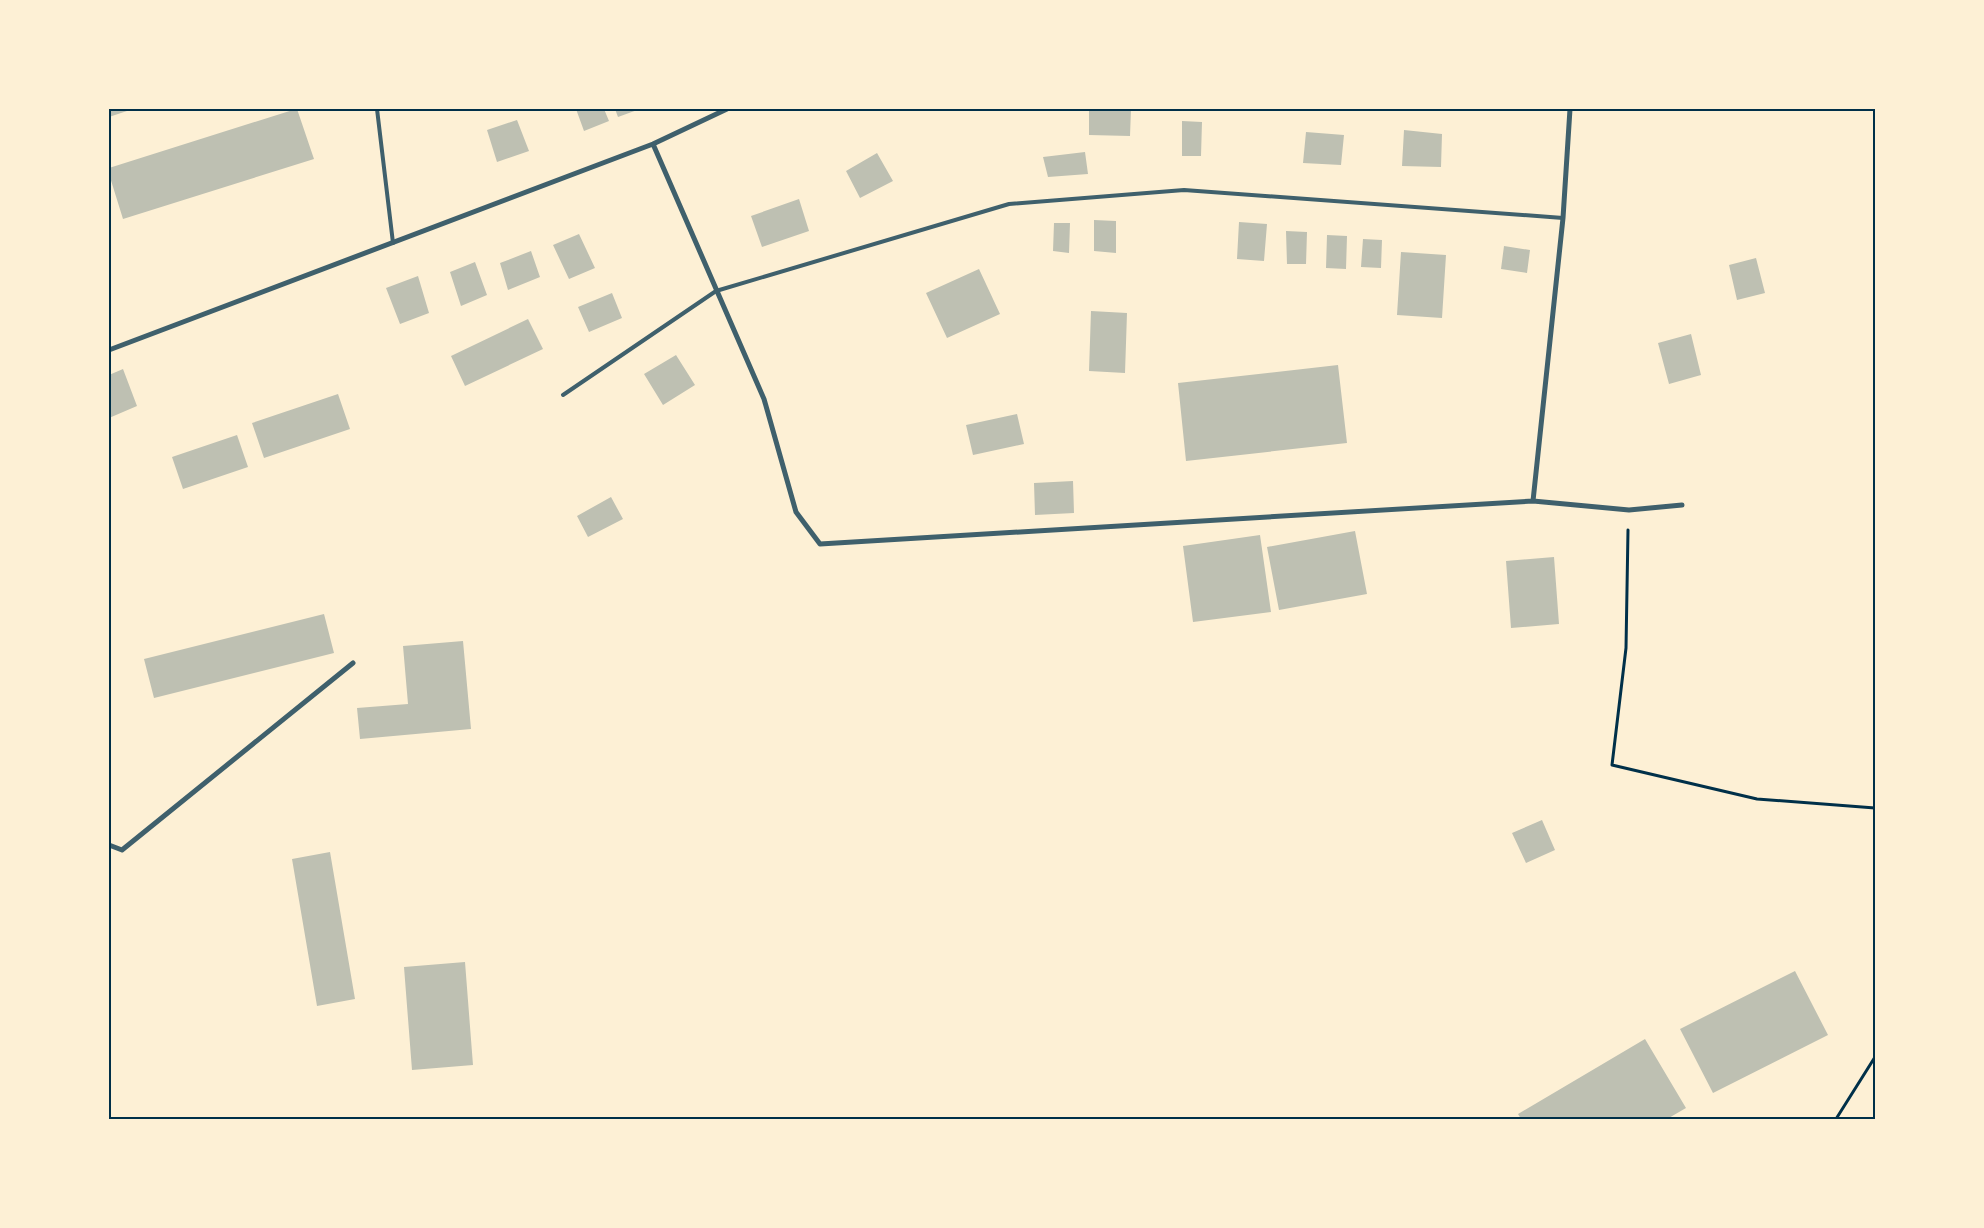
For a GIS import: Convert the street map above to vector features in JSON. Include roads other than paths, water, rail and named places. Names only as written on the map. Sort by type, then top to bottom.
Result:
[{"type":"street","points":[[109,350],[653,144],[727,109]]},
{"type":"street","points":[[1533,501],[1563,218],[1570,109]]},
{"type":"street","points":[[653,144],[764,399],[796,512],[820,544],[1533,501],[1629,510],[1682,505]]},
{"type":"street","points":[[109,845],[122,850],[353,663]]},
{"type":"lane","points":[[377,109],[393,243]]},
{"type":"lane","points":[[563,395],[716,291],[1009,204],[1184,190],[1563,218]]}]
